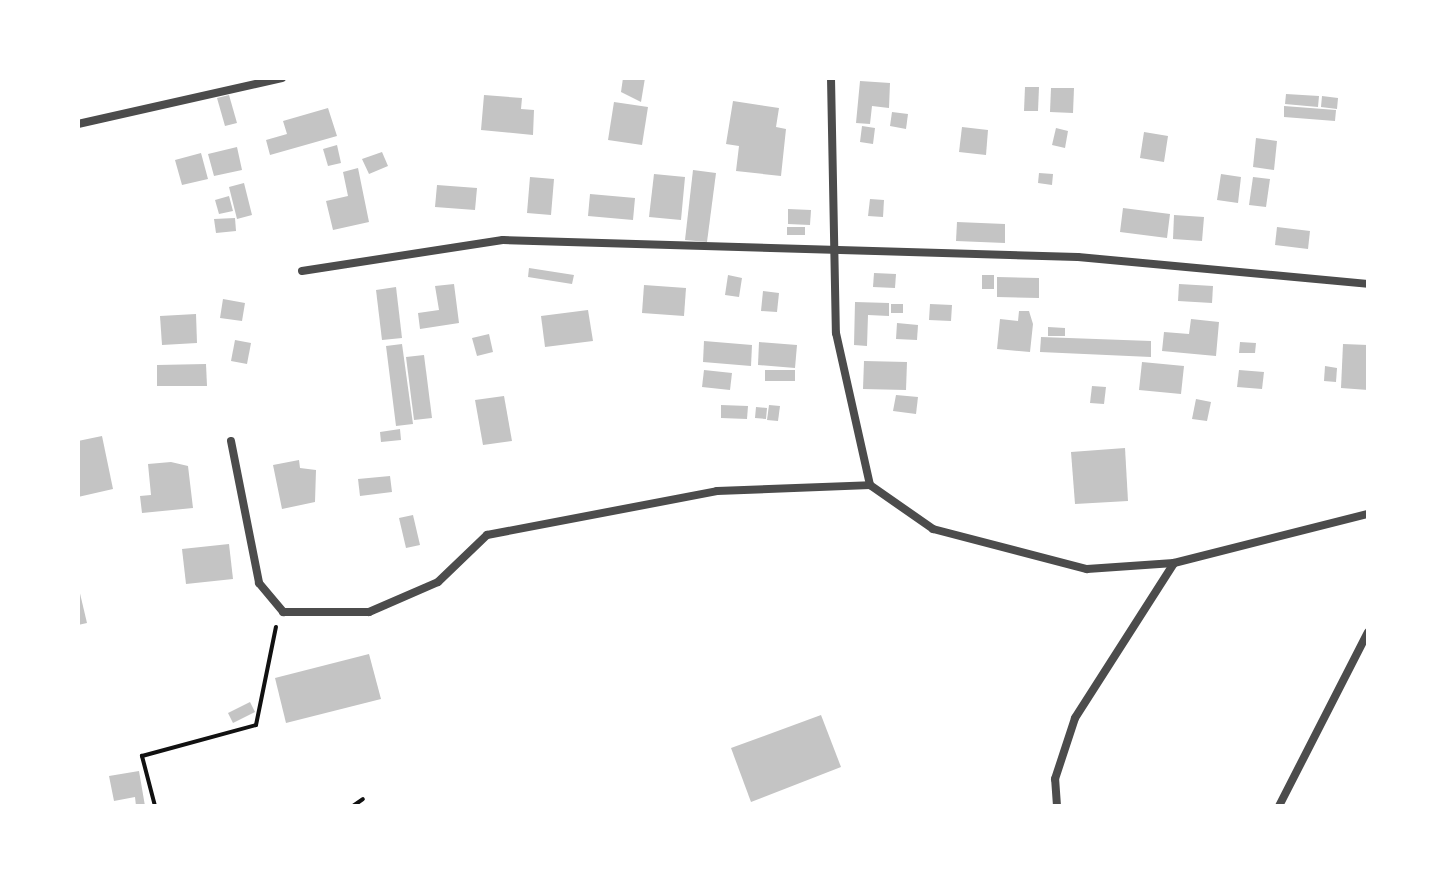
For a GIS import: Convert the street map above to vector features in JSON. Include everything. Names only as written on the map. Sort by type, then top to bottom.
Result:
[{"type":"street","points":[[78,124],[282,78]]},
{"type":"street","points":[[831,78],[830,250],[846,400],[870,485]]},
{"type":"street","points":[[302,271],[385,253],[503,240],[1078,257],[1368,284]]},
{"type":"street","points":[[231,441],[259,583],[283,612],[369,612],[438,582],[487,535],[717,491],[870,485],[933,529],[1027,559],[1087,569],[1174,563],[1368,514]]},
{"type":"street","points":[[1057,806],[1055,779],[1075,718],[1174,563]]},
{"type":"street","points":[[1279,806],[1368,632]]},
{"type":"path","points":[[155,806],[142,756],[256,725],[283,612]]},
{"type":"path","points":[[353,806],[363,799]]},
{"type":"building","points":[[623,78],[645,78],[641,102],[621,92]]},
{"type":"building","points":[[860,81],[890,83],[889,108],[872,106],[870,124],[856,123]]},
{"type":"building","points":[[1025,87],[1039,87],[1038,111],[1024,111]]},
{"type":"building","points":[[1051,88],[1074,88],[1073,113],[1050,112]]},
{"type":"building","points":[[1286,94],[1319,96],[1318,107],[1285,104]]},
{"type":"building","points":[[229,95],[237,123],[225,126],[217,98]]},
{"type":"building","points":[[484,95],[522,98],[521,109],[534,110],[533,135],[481,130]]},
{"type":"building","points":[[1322,96],[1338,98],[1337,109],[1321,107]]},
{"type":"building","points":[[733,101],[779,108],[776,127],[786,129],[781,176],[736,171],[739,146],[726,144]]},
{"type":"building","points":[[614,102],[648,107],[642,145],[608,140]]},
{"type":"building","points":[[1284,106],[1336,110],[1335,121],[1284,117]]},
{"type":"building","points":[[328,108],[337,136],[270,155],[266,140],[287,134],[283,121]]},
{"type":"building","points":[[892,112],[908,114],[906,129],[890,126]]},
{"type":"building","points":[[862,126],[875,128],[873,144],[860,142]]},
{"type":"building","points":[[962,127],[988,130],[986,155],[959,152]]},
{"type":"building","points":[[1056,128],[1068,131],[1065,148],[1052,145]]},
{"type":"building","points":[[1144,132],[1168,136],[1164,162],[1140,158]]},
{"type":"building","points":[[1256,138],[1277,141],[1274,170],[1253,167]]},
{"type":"building","points":[[337,145],[341,163],[328,166],[323,149]]},
{"type":"building","points":[[237,147],[242,170],[214,176],[208,154]]},
{"type":"building","points":[[382,152],[388,166],[369,174],[362,159]]},
{"type":"building","points":[[201,153],[208,179],[182,185],[175,160]]},
{"type":"building","points":[[358,168],[369,222],[333,230],[326,201],[348,196],[343,172]]},
{"type":"building","points":[[693,170],[716,173],[707,242],[685,240]]},
{"type":"building","points":[[1039,173],[1053,174],[1052,185],[1038,183]]},
{"type":"building","points":[[654,174],[685,177],[681,220],[649,217]]},
{"type":"building","points":[[1221,174],[1241,177],[1238,203],[1217,200]]},
{"type":"building","points":[[530,177],[554,179],[551,215],[527,213]]},
{"type":"building","points":[[1253,177],[1270,179],[1266,207],[1249,205]]},
{"type":"building","points":[[244,183],[252,215],[237,219],[229,187]]},
{"type":"building","points":[[437,185],[477,188],[475,210],[435,207]]},
{"type":"building","points":[[590,194],[635,198],[633,220],[588,216]]},
{"type":"building","points":[[229,196],[233,211],[219,214],[215,200]]},
{"type":"building","points":[[870,199],[884,200],[883,217],[868,216]]},
{"type":"building","points":[[1123,208],[1170,214],[1167,238],[1120,232]]},
{"type":"building","points":[[788,209],[811,210],[810,225],[788,224]]},
{"type":"building","points":[[1174,215],[1204,217],[1202,241],[1173,239]]},
{"type":"building","points":[[235,218],[236,231],[216,233],[214,219]]},
{"type":"building","points":[[957,222],[1005,224],[1005,243],[956,241]]},
{"type":"building","points":[[787,227],[805,227],[805,235],[787,235]]},
{"type":"building","points":[[1277,227],[1310,231],[1308,249],[1275,245]]},
{"type":"building","points":[[529,268],[574,275],[572,284],[528,277]]},
{"type":"building","points":[[874,273],[896,274],[895,288],[873,287]]},
{"type":"building","points":[[728,275],[742,278],[739,297],[725,295]]},
{"type":"building","points":[[982,275],[994,275],[994,289],[982,289]]},
{"type":"building","points":[[997,277],[1039,278],[1039,298],[997,297]]},
{"type":"building","points":[[454,284],[459,323],[420,329],[418,313],[439,310],[435,286]]},
{"type":"building","points":[[1179,284],[1213,286],[1212,303],[1178,301]]},
{"type":"building","points":[[644,285],[686,288],[684,316],[642,313]]},
{"type":"building","points":[[396,287],[402,338],[382,340],[376,290]]},
{"type":"building","points":[[763,291],[779,293],[777,312],[761,311]]},
{"type":"building","points":[[223,299],[245,303],[242,321],[220,318]]},
{"type":"building","points":[[855,302],[889,303],[889,316],[868,315],[867,346],[854,345]]},
{"type":"building","points":[[891,304],[903,304],[903,313],[891,313]]},
{"type":"building","points":[[930,304],[952,305],[951,321],[929,320]]},
{"type":"building","points":[[588,310],[593,341],[545,347],[541,316]]},
{"type":"building","points":[[1019,311],[1029,311],[1033,324],[1030,352],[997,349],[1000,319],[1018,321]]},
{"type":"building","points":[[196,314],[197,343],[162,345],[160,316]]},
{"type":"building","points":[[1191,319],[1219,322],[1216,356],[1162,351],[1164,332],[1189,334]]},
{"type":"building","points":[[897,323],[918,325],[917,340],[896,339]]},
{"type":"building","points":[[1048,327],[1065,328],[1065,336],[1048,336]]},
{"type":"building","points":[[489,334],[493,352],[477,356],[472,338]]},
{"type":"building","points":[[1041,337],[1151,341],[1151,357],[1040,352]]},
{"type":"building","points":[[235,340],[251,343],[247,364],[231,361]]},
{"type":"building","points":[[704,341],[752,345],[751,366],[703,362]]},
{"type":"building","points":[[759,342],[797,345],[795,368],[758,365]]},
{"type":"building","points":[[1240,342],[1256,343],[1255,353],[1239,353]]},
{"type":"building","points":[[402,344],[413,424],[396,426],[386,346]]},
{"type":"building","points":[[1343,344],[1368,345],[1368,390],[1341,388]]},
{"type":"building","points":[[424,355],[432,418],[414,420],[406,357]]},
{"type":"building","points":[[864,361],[907,362],[906,390],[863,389]]},
{"type":"building","points":[[1142,362],[1184,366],[1181,394],[1139,390]]},
{"type":"building","points":[[206,364],[207,386],[157,386],[157,365]]},
{"type":"building","points":[[1325,366],[1337,368],[1336,382],[1324,381]]},
{"type":"building","points":[[704,370],[732,373],[730,390],[702,387]]},
{"type":"building","points":[[765,370],[795,370],[795,381],[765,381]]},
{"type":"building","points":[[1239,370],[1264,372],[1262,389],[1237,387]]},
{"type":"building","points":[[1092,386],[1106,387],[1104,404],[1090,403]]},
{"type":"building","points":[[896,395],[918,397],[916,414],[893,411]]},
{"type":"building","points":[[504,396],[512,441],[483,445],[475,400]]},
{"type":"building","points":[[1196,399],[1211,402],[1207,421],[1192,419]]},
{"type":"building","points":[[721,405],[748,406],[747,419],[721,418]]},
{"type":"building","points":[[769,405],[780,406],[778,421],[767,420]]},
{"type":"building","points":[[756,407],[767,408],[766,419],[755,418]]},
{"type":"building","points":[[400,429],[401,440],[381,442],[380,432]]},
{"type":"building","points":[[102,436],[113,489],[78,497],[78,441]]},
{"type":"building","points":[[1125,448],[1128,501],[1075,504],[1071,452]]},
{"type":"building","points":[[299,460],[300,468],[316,470],[315,502],[282,509],[273,465]]},
{"type":"building","points":[[171,462],[188,466],[193,508],[142,513],[140,496],[151,495],[148,464]]},
{"type":"building","points":[[390,476],[392,492],[360,496],[358,479]]},
{"type":"building","points":[[413,515],[420,545],[406,548],[399,518]]},
{"type":"building","points":[[229,544],[233,579],[186,584],[182,549]]},
{"type":"building","points":[[78,585],[87,623],[78,625]]},
{"type":"building","points":[[369,654],[381,699],[286,723],[275,678]]},
{"type":"building","points":[[250,702],[255,712],[233,723],[228,713]]},
{"type":"building","points":[[821,715],[841,767],[751,802],[731,748]]},
{"type":"building","points":[[139,771],[145,806],[136,806],[135,797],[114,801],[109,776]]}]
